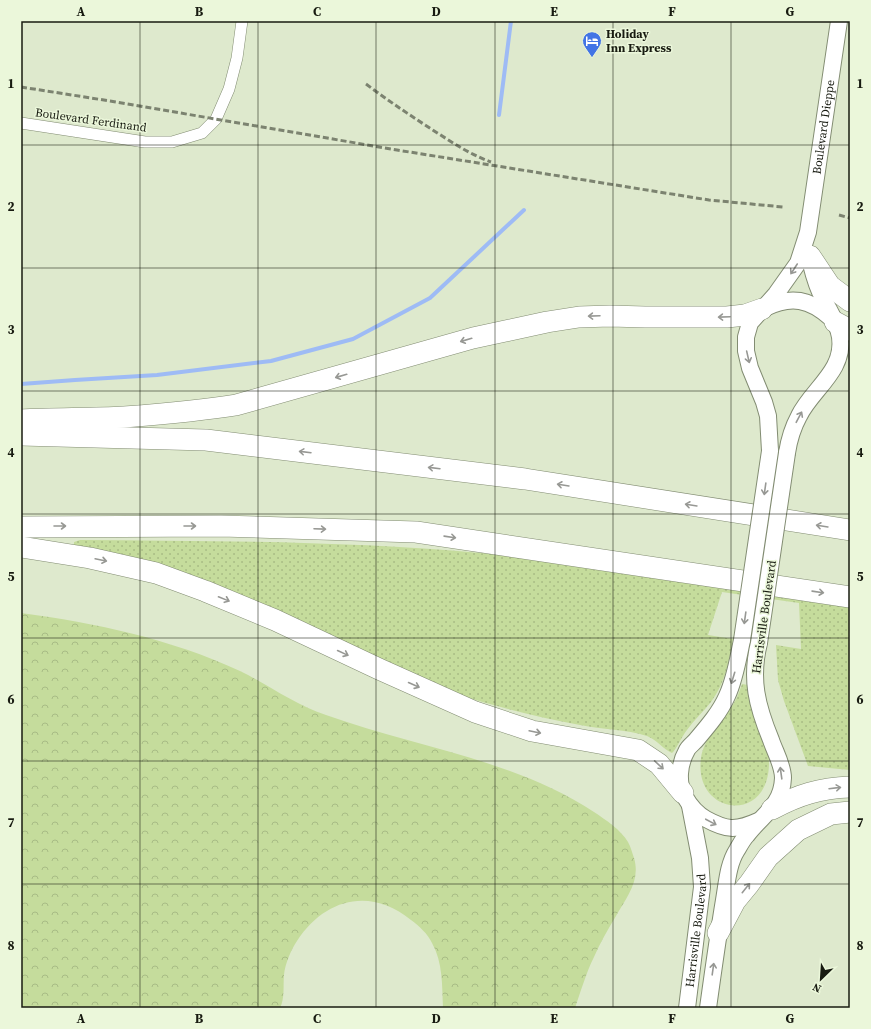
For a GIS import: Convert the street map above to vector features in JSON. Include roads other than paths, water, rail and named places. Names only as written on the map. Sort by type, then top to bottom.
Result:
[{"type":"highway","points":[[810,256],[830,286],[850,301]]},
{"type":"highway","points":[[21,420],[124,417],[201,411],[236,405],[473,338],[547,322],[579,317],[727,317],[745,315],[762,309]]},
{"type":"highway","points":[[21,435],[206,440],[525,479],[850,530]]},
{"type":"highway","points":[[21,526],[221,526],[416,532],[850,597]]},
{"type":"highway","points":[[21,547],[90,558],[156,573],[205,591],[275,620],[379,670],[475,712],[532,731],[638,750],[659,764],[687,800]]},
{"type":"highway","points":[[767,814],[790,799],[812,791],[837,787],[850,787]]},
{"type":"highway","points":[[718,933],[735,901],[749,884],[768,856],[798,830],[831,814],[850,812]]},
{"type":"main road","name":"Boulevard Dieppe","points":[[808,232],[839,21]]},
{"type":"main road","name":"Harrisville Boulevard","points":[[708,1008],[718,933],[730,867],[735,852],[747,835],[767,814],[780,794],[783,777],[780,762],[763,722],[755,681],[756,658],[760,643],[787,453],[792,433],[799,415],[825,383],[840,352],[840,337],[843,326],[814,280],[810,262],[808,232]]},
{"type":"main road","name":"Harrisville Boulevard","points":[[687,1008],[702,887],[700,858],[687,800],[680,779],[681,764],[687,750],[717,713],[727,697],[734,678],[742,640],[770,451],[768,416],[750,368],[746,351],[746,337],[750,323],[776,294],[798,263],[808,232]]},
{"type":"main road","points":[[762,309],[776,302],[790,300],[807,302],[821,309],[843,326]]},
{"type":"main road","points":[[687,800],[703,818],[717,825],[730,829],[748,826],[767,814]]},
{"type":"street","name":"Boulevard Ferdinand","points":[[21,123],[145,142],[172,142],[202,134],[216,119],[229,89],[237,58],[242,21]]},
{"type":"waterway","points":[[499,115],[511,21]]},
{"type":"waterway","points":[[21,384],[157,375],[271,361],[353,339],[430,298],[524,210]]},
{"type":"railway","points":[[366,84],[402,110],[452,142],[491,162]]},
{"type":"railway","points":[[21,87],[397,150],[709,200],[783,207]]},
{"type":"railway","points":[[839,215],[850,218]]},
{"type":"place","name":"Holiday Inn Express","points":[[592,58]]}]
